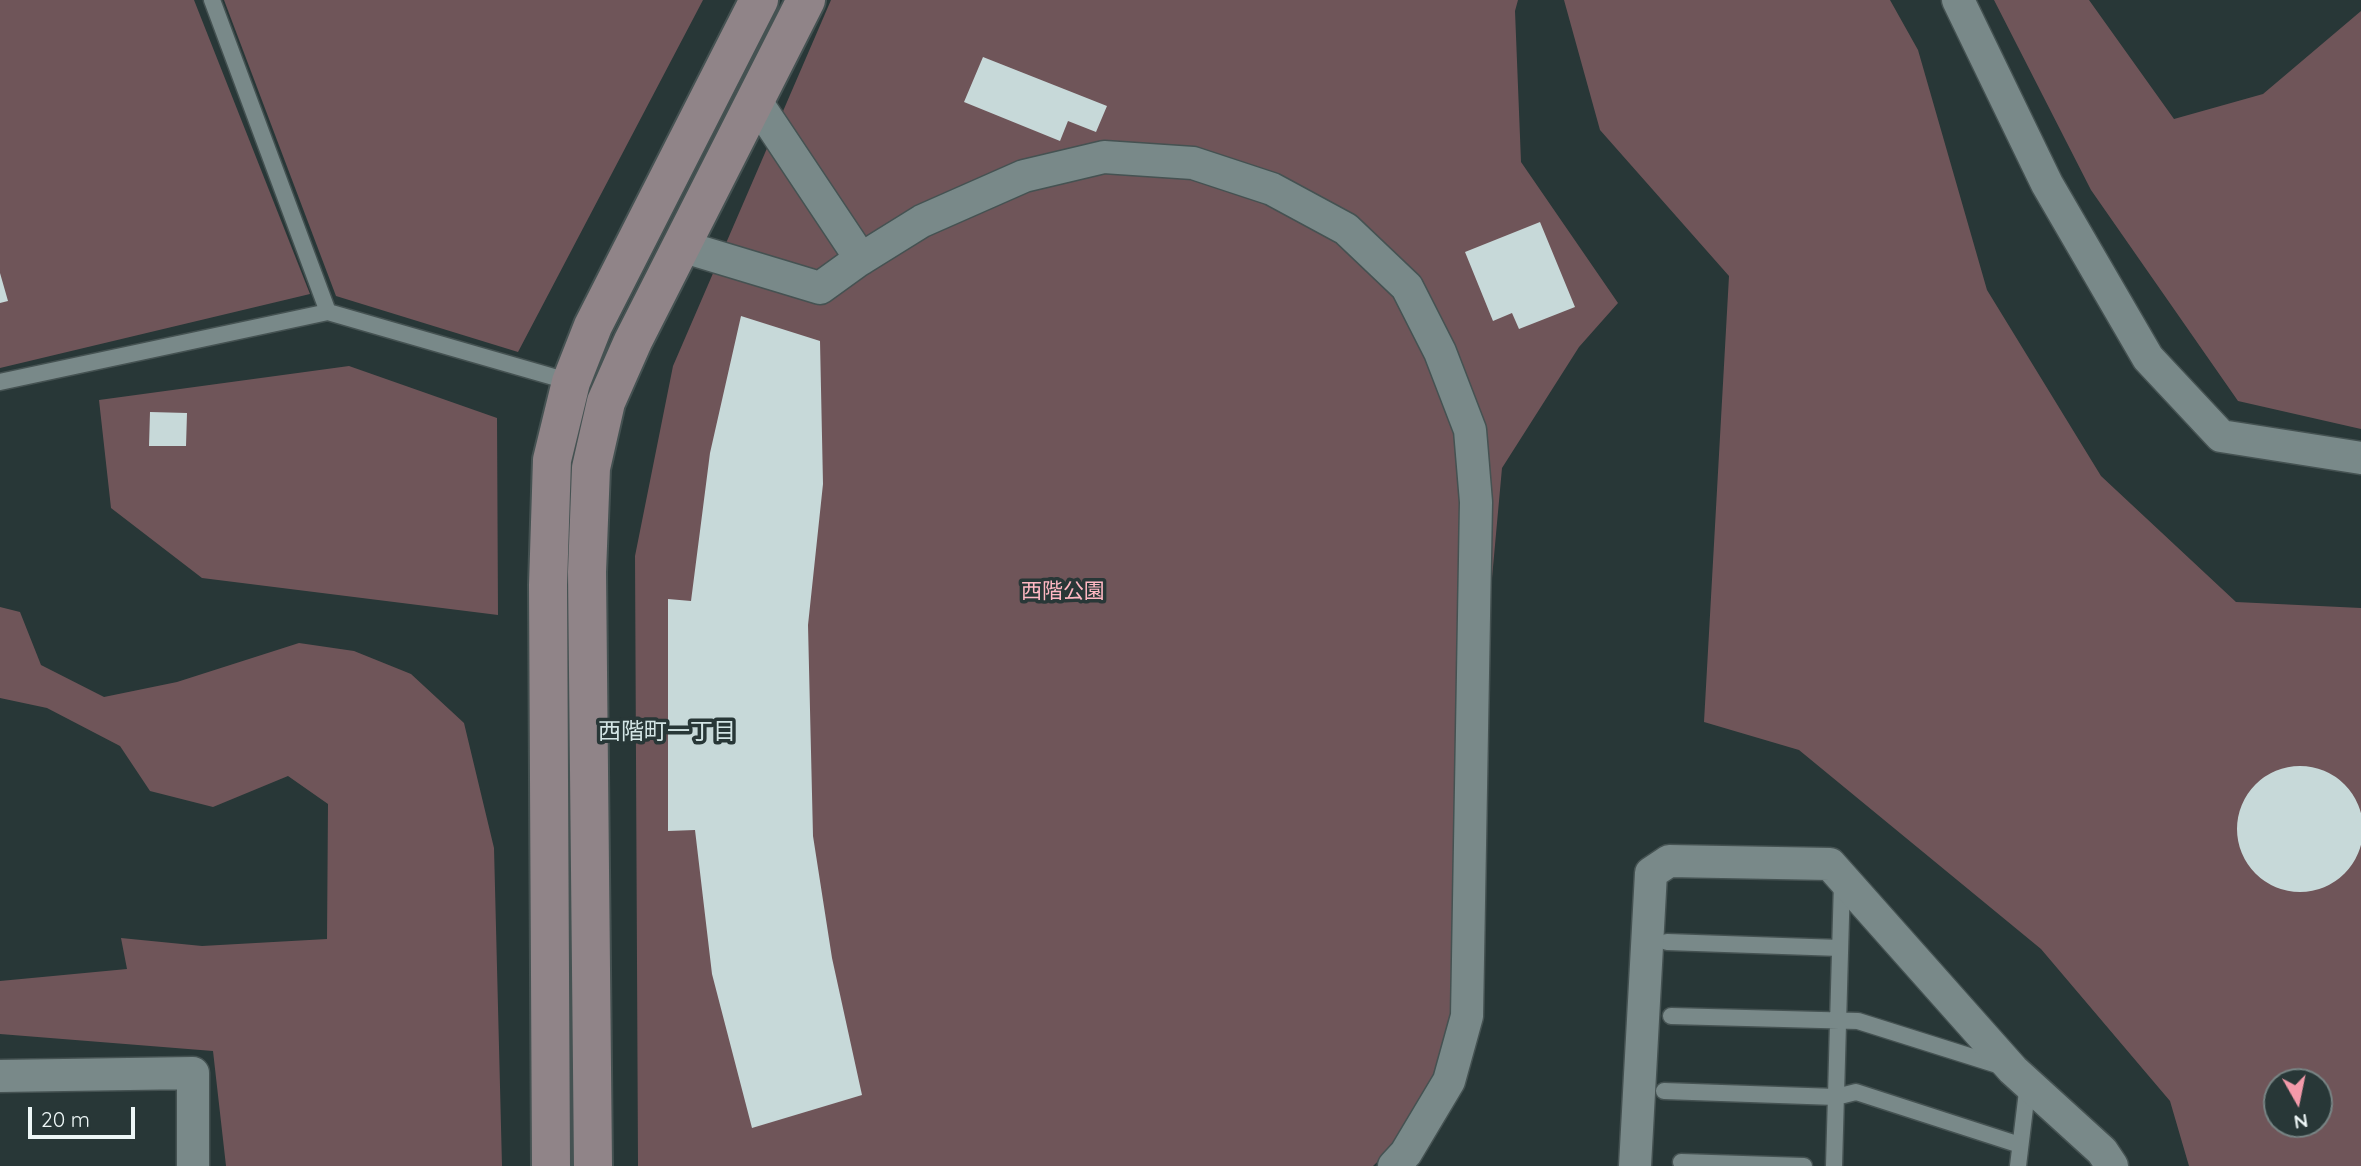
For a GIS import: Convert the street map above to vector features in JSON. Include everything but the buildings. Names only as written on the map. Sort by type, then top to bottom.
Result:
[{"type":"street","points":[[551,1166],[548,585],[552,460],[571,383],[593,326],[759,0]]},
{"type":"street","points":[[593,1166],[587,572],[591,468],[606,402],[633,341],[806,0]]},
{"type":"street","points":[[1958,0],[2048,184],[2148,358],[2221,436],[2361,458]]},
{"type":"street","points":[[755,100],[861,259]]},
{"type":"street","points":[[681,246],[820,288],[922,221],[1024,176],[1104,157],[1194,163],[1272,189],[1346,229],[1407,288],[1440,352],[1470,430],[1476,502],[1467,1016],[1449,1082],[1406,1153],[1394,1166]]},
{"type":"street","points":[[1635,1166],[1651,873],[1669,861],[1830,864],[2020,1077],[2102,1151],[2112,1166]]},
{"type":"street","points":[[0,1076],[193,1073],[193,1166]]},
{"type":"lane","points":[[212,0],[328,312]]},
{"type":"lane","points":[[0,382],[328,312],[571,383]]},
{"type":"lane","points":[[1834,1166],[1842,877]]},
{"type":"lane","points":[[1667,942],[1840,948]]},
{"type":"lane","points":[[1671,1016],[1858,1021],[2020,1077],[2018,1166]]},
{"type":"lane","points":[[1664,1091],[1836,1097],[1856,1092],[2020,1145]]},
{"type":"lane","points":[[1681,1162],[1804,1166]]},
{"type":"green space","points":[[0,0],[194,0],[310,294],[0,368]]},
{"type":"green space","points":[[224,0],[703,0],[518,352],[336,296]]},
{"type":"green space","name":"西階公園","points":[[831,0],[1518,0],[1515,11],[1521,162],[1618,303],[1579,347],[1502,468],[1452,1018],[1438,1077],[1391,1149],[1373,1166],[638,1166],[635,556],[673,366]]},
{"type":"green space","points":[[1564,0],[1890,0],[1918,50],[1987,290],[2101,476],[2236,602],[2361,608],[2361,1166],[2189,1166],[2170,1101],[2041,949],[1799,750],[1704,722],[1729,276],[1600,130]]},
{"type":"green space","points":[[1994,0],[2089,0],[2174,119],[2263,94],[2361,11],[2361,429],[2238,401],[2091,190]]},
{"type":"green space","points":[[349,366],[497,418],[498,615],[202,578],[111,508],[99,400]]},
{"type":"green space","points":[[0,607],[20,612],[41,665],[104,697],[177,682],[299,643],[354,651],[411,674],[464,723],[494,848],[502,1166],[226,1166],[213,1051],[0,1034],[0,981],[127,969],[121,938],[202,946],[327,939],[328,804],[288,776],[213,807],[150,791],[120,746],[47,708],[0,698]]},
{"type":"district","name":"西階町一丁目","points":[[667,732]]}]
